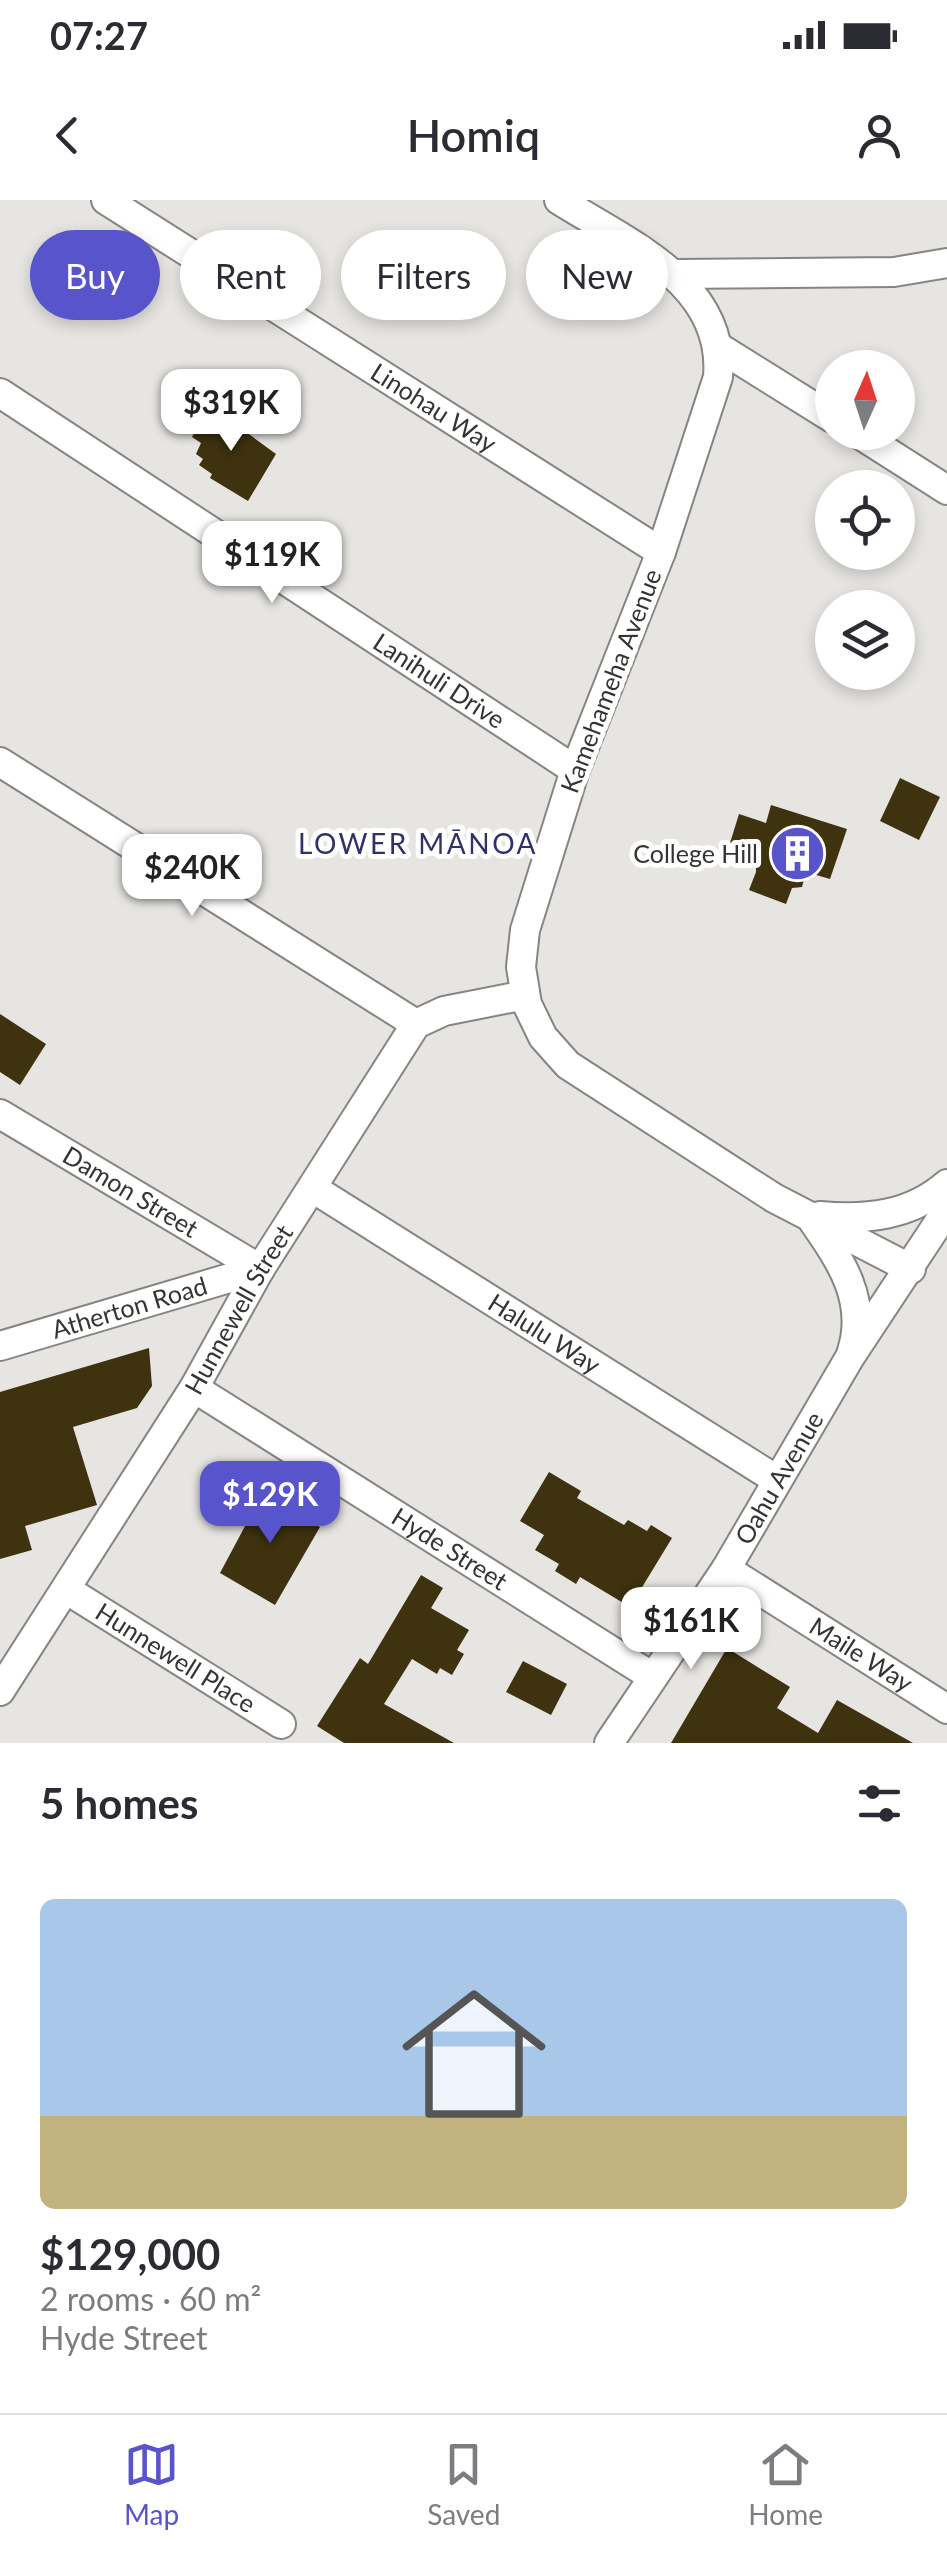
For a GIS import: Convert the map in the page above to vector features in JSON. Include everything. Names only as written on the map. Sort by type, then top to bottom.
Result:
[{"type":"street","name":"Linohau Way","points":[[106,200],[661,552]]},
{"type":"street","points":[[559,200],[674,274],[697,300],[720,348],[815,407]]},
{"type":"street","points":[[674,274],[894,272],[947,263]]},
{"type":"street","name":"Kamehameha Avenue","points":[[720,348],[718,377],[661,552],[575,770],[525,930],[521,967],[525,996],[542,1037],[568,1065],[774,1198],[809,1216],[884,1216],[924,1200],[947,1184]]},
{"type":"street","name":"Lanihuli Drive","points":[[0,394],[575,770]]},
{"type":"street","points":[[884,450],[947,490]]},
{"type":"street","points":[[0,762],[416,1024],[444,1010],[525,996]]},
{"type":"street","name":"Hunnewell Street","points":[[0,1690],[194,1388],[260,1269],[416,1024]]},
{"type":"street","name":"Damon Street","points":[[0,1114],[260,1269]]},
{"type":"street","name":"Halulu Way","points":[[314,1189],[777,1480]]},
{"type":"street","name":"Oahu Avenue","points":[[609,1743],[726,1569],[850,1357],[946,1213]]},
{"type":"street","name":"Kamehameha Avenue","points":[[809,1216],[840,1260],[853,1292],[856,1326],[850,1357]]},
{"type":"street","points":[[809,1216],[911,1268]]},
{"type":"street","name":"Atherton Road","points":[[0,1346],[260,1269]]},
{"type":"street","name":"Hyde Street","points":[[194,1388],[653,1677]]},
{"type":"street","name":"Maile Way","points":[[726,1569],[947,1709]]},
{"type":"street","name":"Hunnewell Place","points":[[66,1590],[282,1724]]},
{"type":"building","points":[[209,405],[276,454],[248,501],[210,478],[212,474],[199,465],[203,459],[196,454],[201,443],[192,437]]},
{"type":"building","points":[[900,778],[940,797],[919,840],[880,821]]},
{"type":"building","name":"College Hill","points":[[771,805],[847,829],[830,879],[806,872],[802,887],[792,888],[786,904],[749,890],[756,872],[756,851],[730,843],[739,814],[766,823]]},
{"type":"building","points":[[0,1014],[46,1044],[20,1085],[0,1072]]},
{"type":"building","points":[[149,1348],[152,1386],[137,1408],[73,1427],[97,1505],[25,1526],[32,1550],[0,1559],[0,1392]]},
{"type":"building","points":[[549,1472],[581,1491],[577,1498],[624,1525],[628,1520],[647,1531],[651,1525],[672,1538],[630,1607],[580,1577],[576,1584],[555,1571],[559,1564],[535,1550],[544,1535],[520,1521]]},
{"type":"building","points":[[268,1483],[300,1502],[292,1512],[320,1527],[275,1605],[220,1573]]},
{"type":"building","points":[[421,1575],[443,1588],[431,1608],[469,1630],[457,1650],[464,1654],[452,1675],[440,1668],[437,1674],[412,1659],[384,1704],[454,1743],[344,1743],[317,1726],[360,1658],[368,1664]]},
{"type":"building","points":[[727,1648],[790,1687],[777,1708],[818,1733],[837,1700],[913,1743],[671,1743]]},
{"type":"building","points":[[523,1661],[567,1684],[551,1715],[506,1692]]},
{"type":"place","name":"College Hill","points":[[797,854]]},
{"type":"district","name":"LOWER MĀNOA","points":[[418,844]]}]
